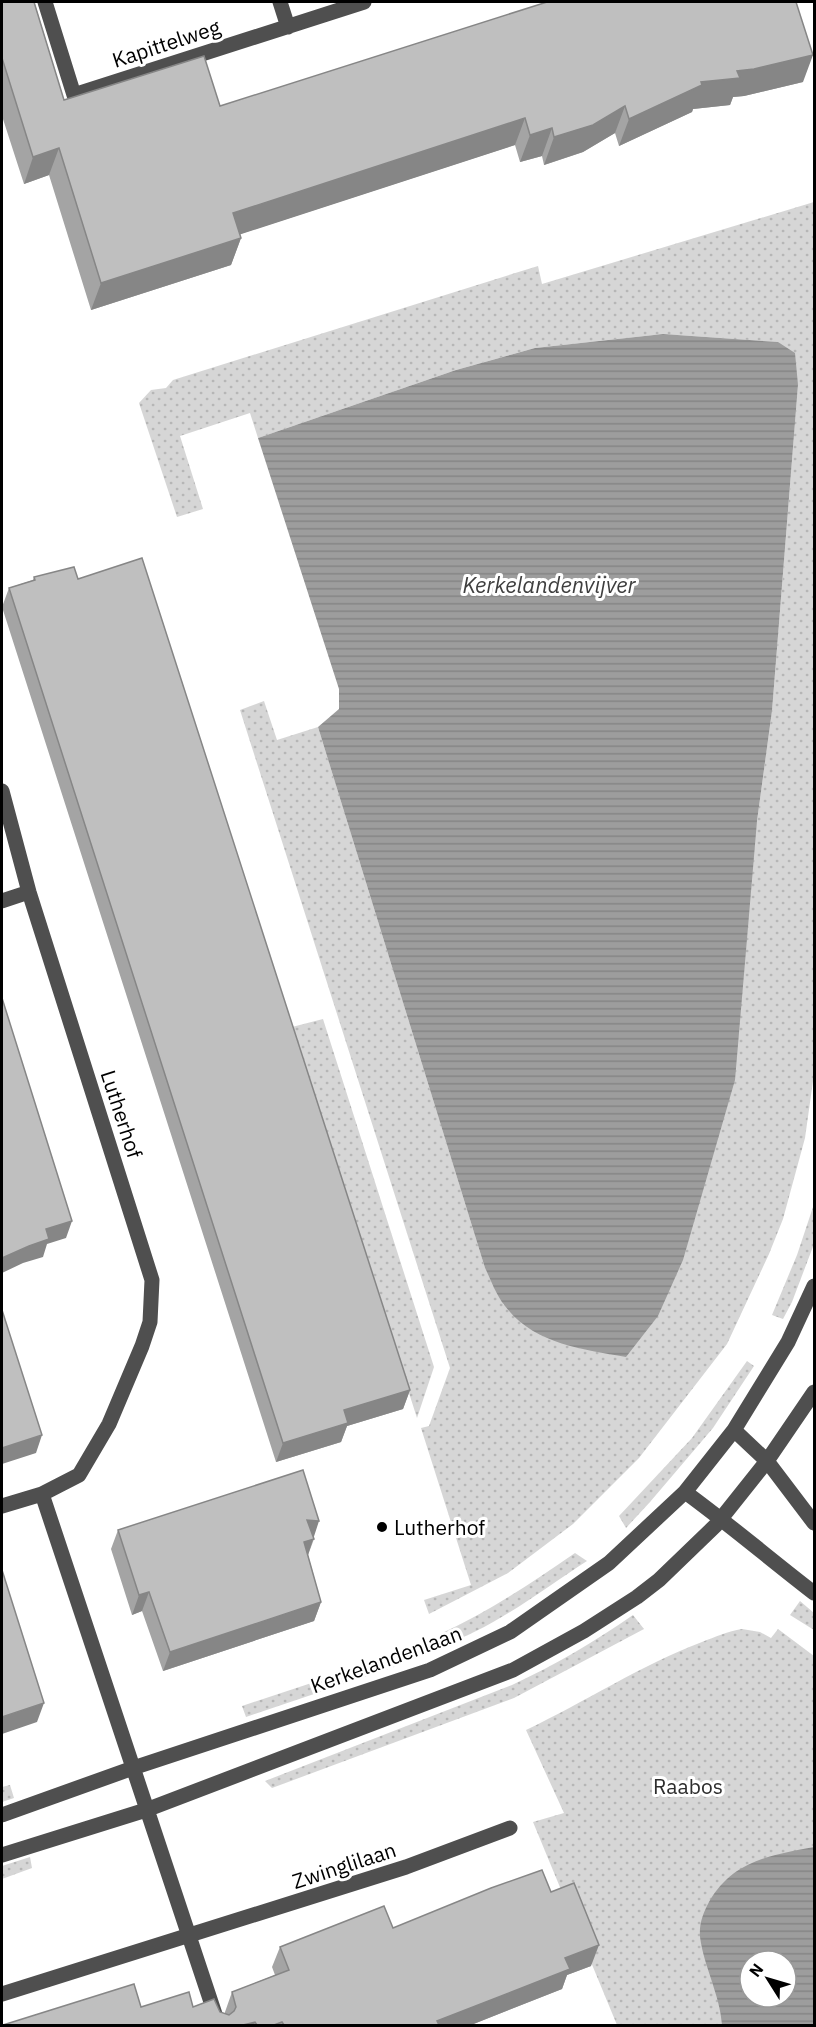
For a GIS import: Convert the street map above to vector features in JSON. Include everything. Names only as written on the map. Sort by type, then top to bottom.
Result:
[{"type":"street","name":"Kapittelweg","points":[[45,2],[74,95],[364,2]]},
{"type":"street","points":[[280,2],[288,27]]},
{"type":"street","name":"Lutherhof","points":[[2,791],[29,892],[152,1280],[150,1323],[109,1424],[79,1474],[42,1494],[2,1506]]},
{"type":"street","points":[[2,901],[29,892]]},
{"type":"street","name":"Kerkelandenlaan","points":[[2,1815],[133,1768],[430,1670],[510,1632],[609,1563],[685,1492],[734,1430],[788,1342],[814,1286]]},
{"type":"street","points":[[2,1855],[145,1807],[513,1670],[585,1631],[659,1580],[721,1518],[767,1461],[814,1392]]},
{"type":"street","points":[[734,1430],[778,1473],[794,1499],[814,1523]]},
{"type":"street","points":[[685,1492],[814,1593]]},
{"type":"street","points":[[42,1494],[219,2025]]},
{"type":"street","name":"Zwinglilaan","points":[[2,1994],[406,1867],[510,1828]]},
{"type":"green space","points":[[814,202],[814,1074],[805,1138],[783,1219],[727,1344],[639,1458],[573,1524],[508,1573],[429,1614],[424,1600],[471,1585],[421,1428],[429,1426],[450,1368],[240,710],[264,701],[277,740],[318,727],[485,1268],[504,1305],[757,821],[772,711],[798,385],[778,342],[663,334],[535,348],[456,370],[258,438],[250,413],[180,436],[203,509],[177,517],[139,403],[151,390],[166,388],[173,380],[538,266],[542,284]]},
{"type":"green space","points":[[323,1019],[434,1367],[417,1418],[292,1027]]},
{"type":"green space","points":[[814,1204],[814,1244],[792,1302],[783,1319],[772,1315],[797,1255]]},
{"type":"green space","points":[[747,1361],[754,1366],[713,1428],[626,1528],[619,1516],[692,1438]]},
{"type":"green space","points":[[575,1553],[587,1561],[498,1619],[442,1645],[440,1634],[493,1607]]},
{"type":"green space","points":[[800,1601],[814,1613],[814,1630],[790,1615]]},
{"type":"green space","points":[[633,1615],[644,1629],[514,1698],[272,1788],[265,1781],[512,1685],[574,1653]]},
{"type":"green space","name":"Raabos","points":[[742,1629],[760,1632],[771,1638],[778,1629],[814,1656],[814,2025],[617,2025],[533,1822],[564,1813],[526,1730],[679,1651],[722,1634]]},
{"type":"green space","points":[[393,1656],[397,1666],[246,1717],[242,1706]]},
{"type":"green space","points":[[10,1785],[14,1798],[2,1802],[2,1787]]},
{"type":"green space","points":[[30,1857],[32,1868],[2,1879],[2,1866]]},
{"type":"water","name":"Kerkelandenvijver","points":[[663,334],[778,342],[795,353],[798,385],[772,711],[757,821],[735,1080],[683,1260],[658,1316],[626,1357],[559,1343],[530,1329],[517,1319],[502,1302],[485,1268],[318,727],[339,709],[339,689],[258,438],[456,370],[535,348]]},
{"type":"water","points":[[814,1847],[814,2025],[722,2025],[700,1937],[701,1923],[709,1902],[730,1877],[742,1868],[769,1857]]},
{"type":"building","points":[[2,2],[34,2],[64,100],[204,56],[220,106],[547,2],[796,2],[813,55],[737,71],[740,78],[701,82],[702,85],[629,119],[625,106],[593,125],[554,137],[552,128],[530,135],[525,118],[233,213],[241,238],[101,283],[59,148],[33,157],[2,58]]},
{"type":"building","points":[[142,558],[410,1390],[344,1410],[348,1423],[283,1443],[9,588],[35,580],[34,577],[74,567],[78,579]]},
{"type":"building","points":[[2,998],[72,1221],[46,1229],[49,1239],[2,1258]]},
{"type":"building","points":[[2,1310],[42,1435],[2,1448]]},
{"type":"building","points":[[303,1470],[319,1521],[307,1520],[314,1539],[304,1542],[321,1602],[170,1652],[149,1592],[139,1595],[118,1530]]},
{"type":"building","points":[[2,1570],[44,1703],[2,1717]]},
{"type":"building","points":[[542,1870],[551,1892],[574,1883],[599,1945],[565,1958],[570,1969],[437,2021],[439,2025],[284,2025],[282,2022],[274,2025],[257,2025],[255,2022],[243,2025],[3,2025],[134,1984],[141,2007],[189,1992],[193,2007],[214,1999],[220,2012],[229,2015],[236,2007],[232,1992],[289,1970],[280,1947],[384,1906],[393,1928]]},
{"type":"place","name":"Lutherhof","points":[[382,1527]]}]
